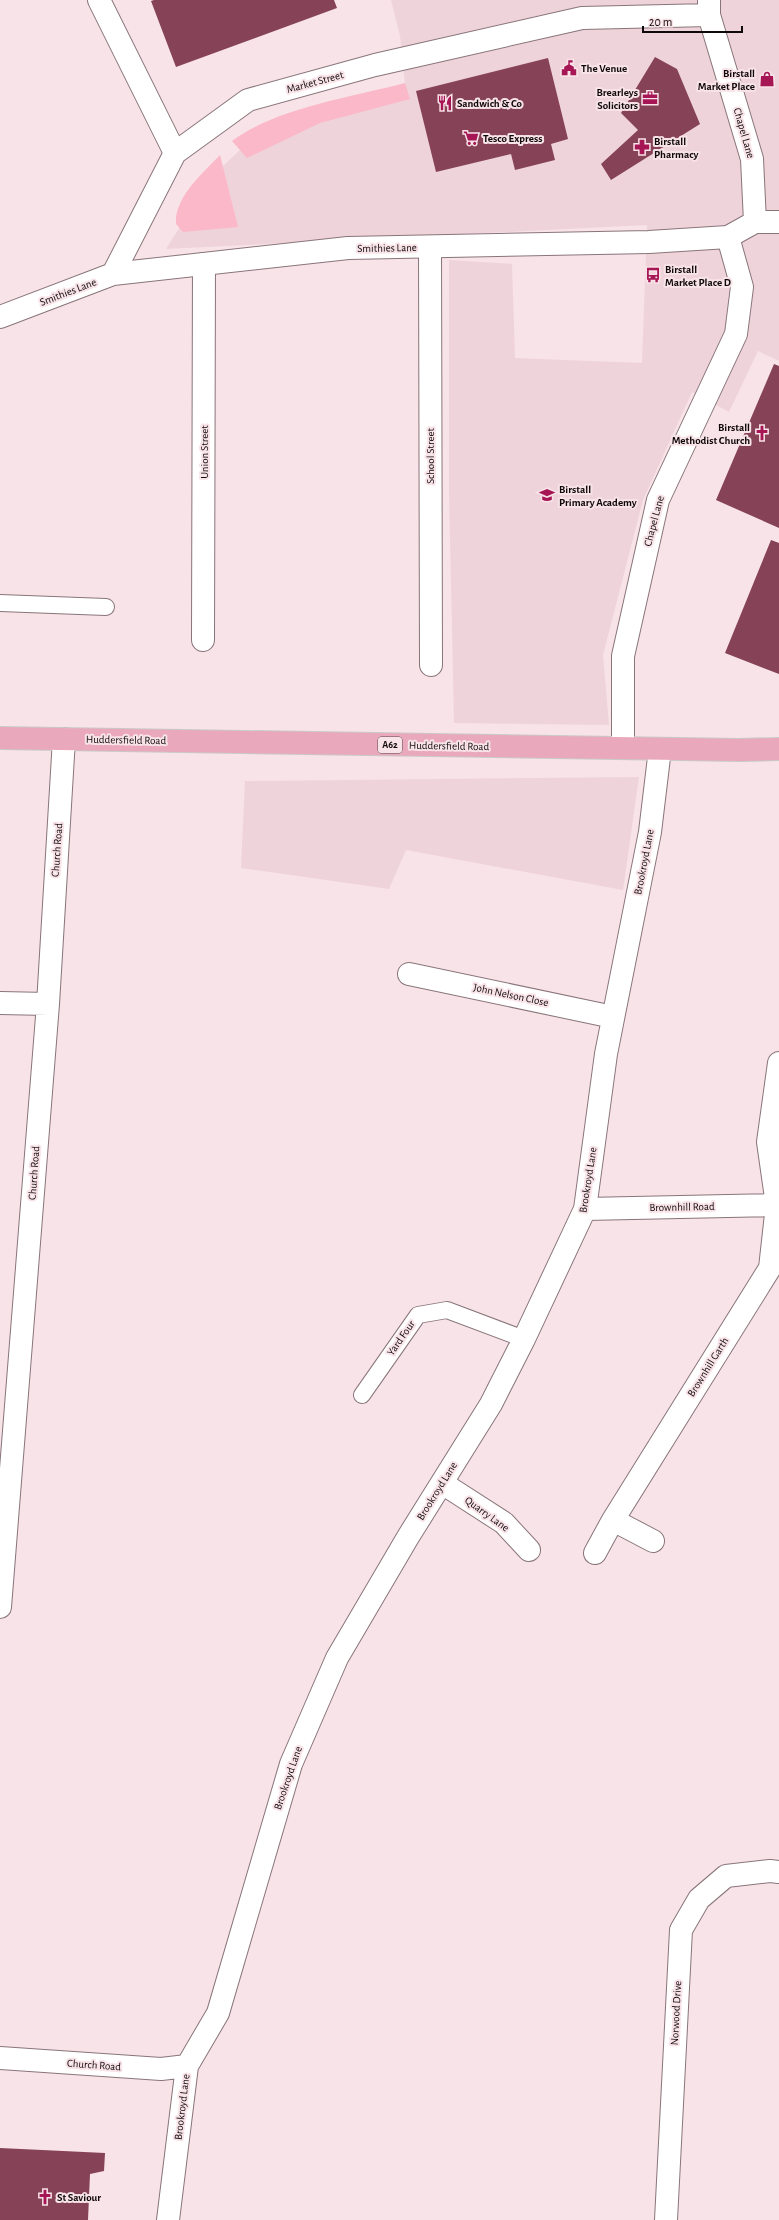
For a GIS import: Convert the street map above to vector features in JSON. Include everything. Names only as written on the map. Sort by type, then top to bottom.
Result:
[{"type":"main road","name":"Huddersfield Road","points":[[0,738],[660,749],[779,749]]},
{"type":"street","points":[[99,0],[175,153]]},
{"type":"street","name":"Market Street","points":[[603,17],[631,0]]},
{"type":"street","name":"Market Street","points":[[113,274],[175,153],[248,100],[375,65],[582,18],[709,7]]},
{"type":"street","name":"Chapel Lane","points":[[709,7],[752,159],[755,222]]},
{"type":"street","name":"Smithies Lane","points":[[0,317],[113,274],[348,248],[649,242],[728,237],[755,222],[779,222]]},
{"type":"street","name":"Chapel Lane","points":[[623,748],[623,656],[658,500],[736,334],[742,287],[728,237]]},
{"type":"street","name":"School Street","points":[[430,247],[431,665]]},
{"type":"street","name":"Union Street","points":[[203,640],[204,264]]},
{"type":"street","name":"Church Road","points":[[0,1606],[48,1004],[64,738]]},
{"type":"street","name":"Brookroyd Lane","points":[[168,2220],[187,2066],[218,2013],[291,1764],[337,1658],[491,1404],[524,1339],[585,1209],[599,1100],[613,1017],[650,832],[660,749]]},
{"type":"street","name":"John Nelson Close","points":[[409,974],[613,1017]]},
{"type":"street","points":[[0,1003],[48,1004]]},
{"type":"street","name":"Brownhill Garth","points":[[595,1554],[612,1520],[770,1268],[778,1205],[768,1142],[779,1062]]},
{"type":"street","name":"Brownhill Road","points":[[585,1209],[778,1205]]},
{"type":"street","name":"Quarry Lane","points":[[442,1483],[504,1524],[529,1550]]},
{"type":"street","points":[[612,1520],[652,1541]]},
{"type":"street","name":"Norwood Drive","points":[[666,2220],[681,1930],[699,1899],[726,1876],[770,1871],[779,1872]]},
{"type":"street","name":"Church Road","points":[[0,2058],[160,2069],[187,2066]]},
{"type":"lane","points":[[0,603],[106,607]]},
{"type":"lane","name":"Yard Four","points":[[362,1395],[418,1315],[447,1310],[524,1339]]},
{"type":"shaded area","points":[[391,0],[779,0],[779,361],[758,351],[729,412],[692,392],[643,500],[603,655],[609,725],[454,723],[449,491],[449,260],[512,264],[515,358],[642,363],[647,225],[166,249],[212,176],[252,139],[305,116],[405,83],[400,36]]},
{"type":"shaded area","points":[[405,83],[410,99],[320,123],[247,158],[232,141],[270,120],[292,112]]},
{"type":"shaded area","points":[[220,155],[238,227],[183,232],[176,224],[180,204],[191,186]]},
{"type":"shaded area","points":[[639,777],[623,890],[406,850],[389,889],[241,868],[245,781]]},
{"type":"building","points":[[334,0],[337,8],[176,67],[151,1]]},
{"type":"building","name":"Birstall Pharmacy","points":[[655,57],[677,69],[700,124],[611,180],[601,164],[638,130],[621,113]]},
{"type":"building","points":[[548,58],[568,139],[551,144],[555,160],[515,170],[511,154],[436,172],[416,91]]},
{"type":"building","name":"Birstall Methodist Church","points":[[774,364],[779,366],[779,528],[716,500]]},
{"type":"building","points":[[771,540],[779,543],[779,674],[725,653]]},
{"type":"building","name":"St Saviour","points":[[0,2148],[105,2153],[104,2171],[90,2174],[88,2220],[0,2220]]},
{"type":"place","name":"The Venue","points":[[569,68]]},
{"type":"place","name":"Birstall Market Place","points":[[767,79]]},
{"type":"place","name":"Brearleys Solicitors","points":[[650,98]]},
{"type":"place","name":"Sandwich & Co","points":[[445,103]]},
{"type":"place","name":"Tesco Express","points":[[471,138]]},
{"type":"place","name":"Birstall Pharmacy","points":[[642,147]]},
{"type":"place","name":"Birstall Market Place D","points":[[653,275]]},
{"type":"place","name":"Birstall Methodist Church","points":[[762,433]]},
{"type":"place","name":"Birstall Primary Academy","points":[[547,495]]},
{"type":"place","name":"St Saviour","points":[[45,2197]]}]
